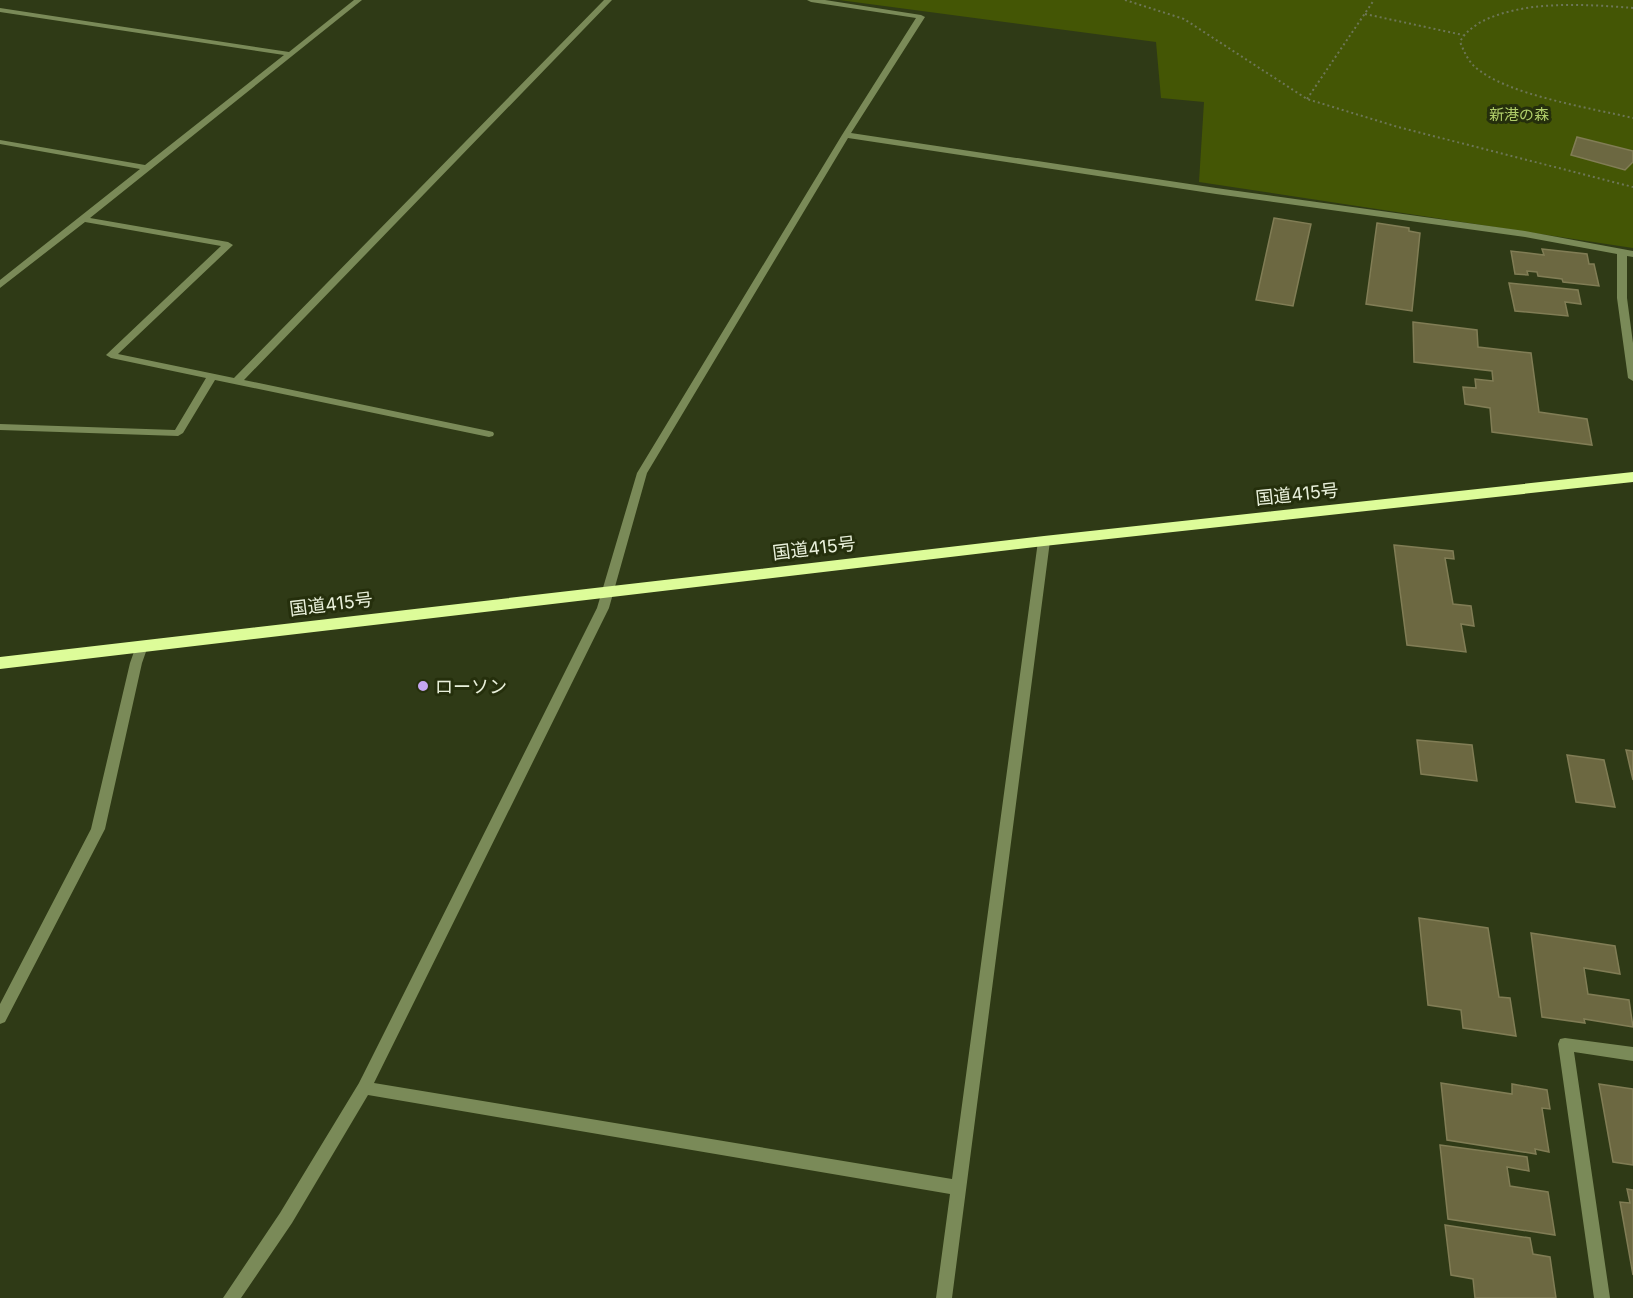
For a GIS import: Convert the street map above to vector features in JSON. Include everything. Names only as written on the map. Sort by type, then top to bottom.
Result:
[{"type":"highway","name":"国道415号","points":[[0,663],[1044,541],[1633,477]]},
{"type":"street","points":[[0,285],[358,0]]},
{"type":"street","points":[[236,382],[608,0]]},
{"type":"street","points":[[231,1298],[286,1218],[364,1089],[603,608],[606,591],[613,578],[642,473],[846,135],[921,16],[811,0]]},
{"type":"street","points":[[0,10],[290,54]]},
{"type":"street","points":[[846,135],[1216,191],[1525,234],[1633,254]]},
{"type":"street","points":[[0,142],[147,168]]},
{"type":"street","points":[[83,219],[228,245],[111,355],[489,434]]},
{"type":"street","points":[[1622,252],[1623,298],[1633,378]]},
{"type":"street","points":[[0,426],[178,433],[212,376]]},
{"type":"street","points":[[944,1298],[1044,541]]},
{"type":"street","points":[[0,1018],[98,829],[136,663],[142,646]]},
{"type":"street","points":[[1602,1298],[1565,1044],[1633,1054]]},
{"type":"street","points":[[364,1089],[959,1188]]},
{"type":"path","points":[[1125,0],[1184,19],[1306,99],[1398,128],[1633,188]]},
{"type":"path","points":[[1306,99],[1374,0]]},
{"type":"path","points":[[1633,8],[1552,2],[1511,6],[1494,12],[1462,35],[1460,42],[1470,61],[1477,68],[1514,87],[1633,118]]},
{"type":"path","points":[[1365,14],[1462,35]]},
{"type":"green space","name":"新港の森","points":[[839,0],[1633,0],[1633,248],[1199,182],[1204,102],[1161,98],[1156,42]]},
{"type":"building","points":[[1577,137],[1633,151],[1633,162],[1625,170],[1571,155]]},
{"type":"building","points":[[1274,218],[1311,224],[1293,306],[1256,300]]},
{"type":"building","points":[[1377,223],[1409,228],[1409,231],[1420,233],[1412,311],[1366,304]]},
{"type":"building","points":[[1542,249],[1587,254],[1589,264],[1594,264],[1599,286],[1563,282],[1562,279],[1538,276],[1537,272],[1527,271],[1528,275],[1515,274],[1511,251],[1544,255]]},
{"type":"building","points":[[1509,283],[1578,290],[1581,304],[1565,302],[1568,316],[1515,311]]},
{"type":"building","points":[[1413,322],[1477,330],[1478,347],[1531,353],[1539,412],[1587,419],[1592,445],[1492,432],[1490,408],[1465,404],[1463,387],[1476,388],[1475,379],[1493,381],[1492,371],[1414,362]]},
{"type":"building","points":[[1394,545],[1453,551],[1454,559],[1445,558],[1453,604],[1471,606],[1474,626],[1461,624],[1466,652],[1407,645]]},
{"type":"building","points":[[1417,740],[1472,745],[1477,781],[1421,774]]},
{"type":"building","points":[[1626,750],[1633,751],[1633,780]]},
{"type":"building","points":[[1567,755],[1604,760],[1615,807],[1576,802]]},
{"type":"building","points":[[1419,918],[1488,928],[1499,997],[1510,998],[1516,1036],[1463,1028],[1461,1010],[1428,1005]]},
{"type":"building","points":[[1531,933],[1615,946],[1620,974],[1584,968],[1588,994],[1629,1000],[1633,1027],[1584,1019],[1585,1023],[1542,1017]]},
{"type":"building","points":[[1441,1083],[1512,1094],[1512,1084],[1547,1090],[1550,1109],[1542,1108],[1549,1152],[1535,1149],[1536,1154],[1447,1140]]},
{"type":"building","points":[[1599,1084],[1633,1089],[1633,1165],[1613,1162]]},
{"type":"building","points":[[1440,1145],[1527,1157],[1529,1171],[1507,1167],[1510,1186],[1548,1192],[1555,1235],[1448,1219]]},
{"type":"building","points":[[1627,1189],[1633,1190],[1633,1275],[1620,1202],[1630,1203]]},
{"type":"building","points":[[1445,1225],[1530,1238],[1533,1254],[1550,1257],[1556,1298],[1475,1298],[1473,1279],[1451,1275]]},
{"type":"place","name":"ローソン","points":[[423,686]]}]
